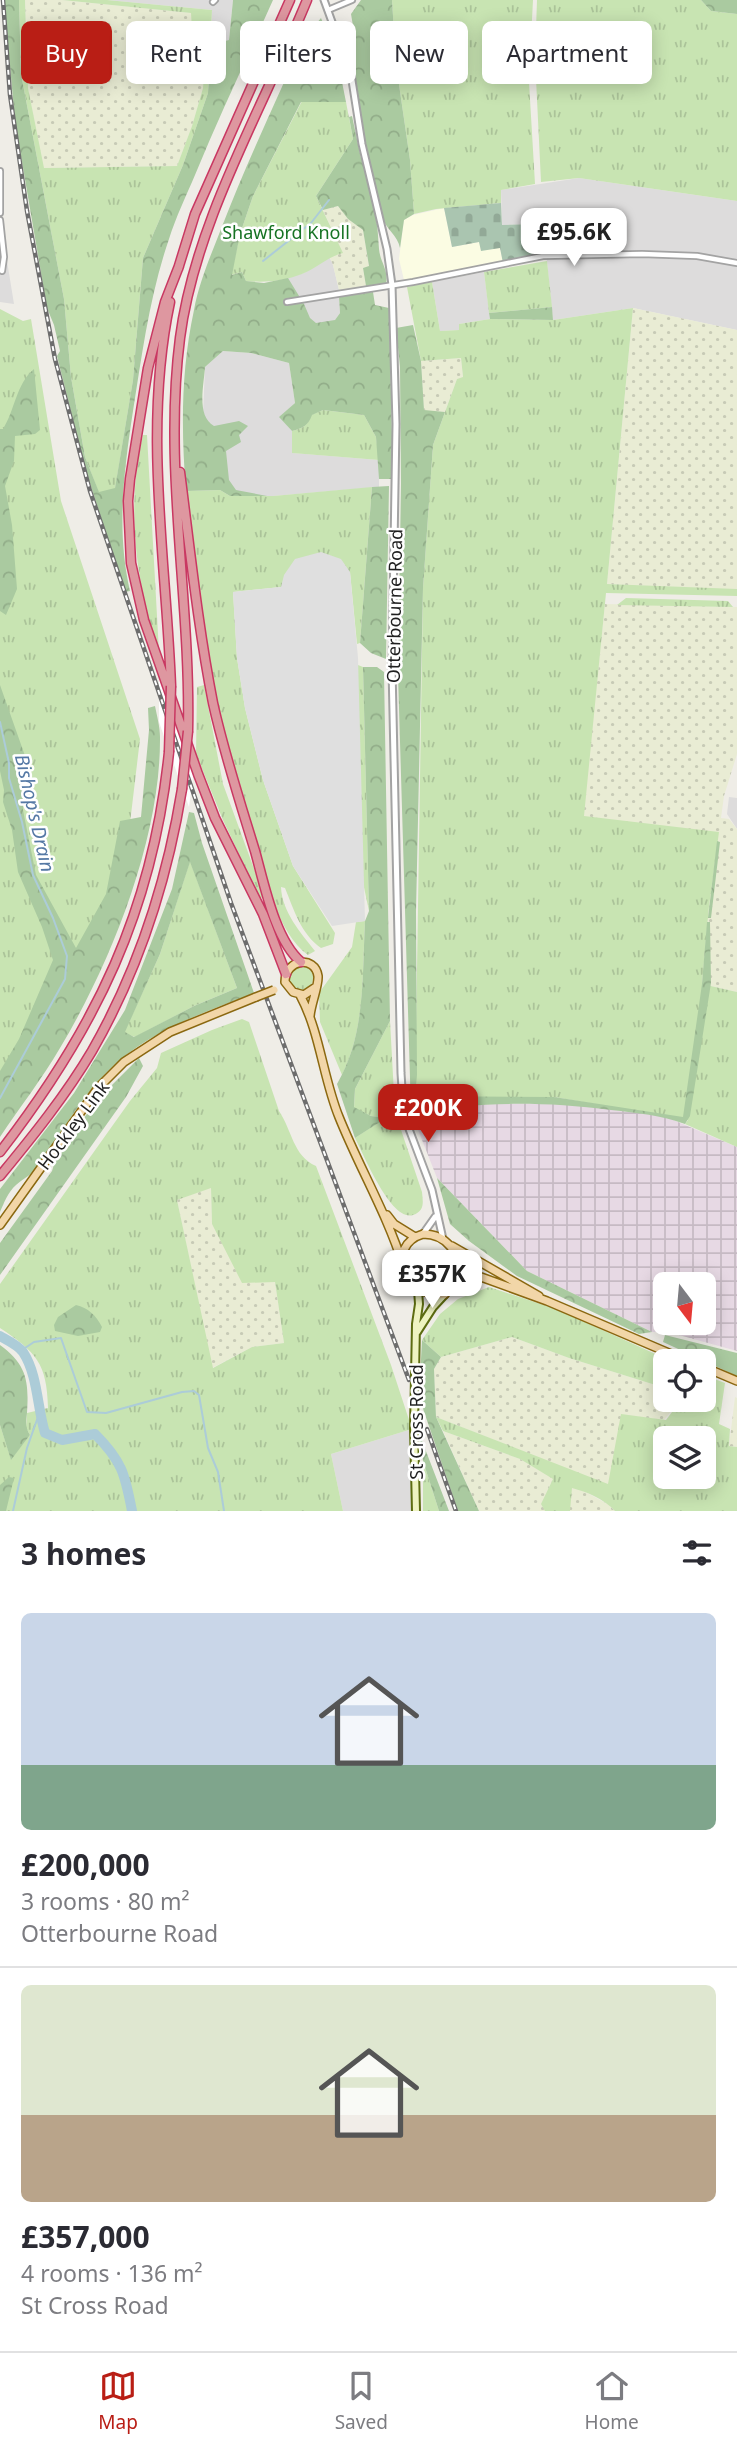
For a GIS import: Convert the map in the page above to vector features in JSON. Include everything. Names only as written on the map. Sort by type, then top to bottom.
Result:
[{"type":"highway","points":[[285,975],[263,914],[220,828],[198,774],[144,620],[131,563],[128,501],[148,368],[165,302],[199,205],[290,0]]},
{"type":"highway","points":[[0,1176],[69,1086],[113,1010],[149,926],[163,882],[183,789],[188,731],[189,679],[175,434],[180,336],[199,253],[236,160],[307,0]]},
{"type":"highway","points":[[0,1153],[74,1046],[116,965],[136,912],[155,846],[166,788],[171,686],[156,436],[157,404],[165,327],[179,266]]},
{"type":"highway","points":[[175,434],[198,611],[220,730],[265,886],[284,939],[301,962]]},
{"type":"main road","points":[[310,1017],[318,979],[315,969],[301,962],[290,967],[285,975],[290,990],[300,995],[310,1017],[338,1116],[380,1206],[410,1282],[418,1290],[432,1296],[444,1294]]},
{"type":"main road","name":"Hockley Link","points":[[274,990],[285,975]]},
{"type":"main road","points":[[300,995],[309,993],[316,987]]},
{"type":"main road","name":"Hockley Link","points":[[0,1225],[98,1088],[124,1062],[170,1032],[274,990],[290,990]]},
{"type":"main road","points":[[380,1206],[394,1224],[419,1236],[436,1235],[547,1301]]},
{"type":"main road","points":[[403,1265],[404,1248],[419,1236]]},
{"type":"main road","points":[[446,1242],[457,1255],[460,1265],[456,1283]]},
{"type":"main road","points":[[416,1334],[433,1307],[456,1283],[470,1277],[481,1277],[547,1301],[660,1349]]},
{"type":"main road","name":"St Cross Road","points":[[416,1511],[414,1428],[418,1290]]},
{"type":"main road","points":[[716,1372],[737,1381]]},
{"type":"street","name":"Otterbourne Road","points":[[324,0],[351,75],[366,165],[387,249],[392,285],[396,424],[392,668],[401,1073],[408,1129],[432,1191],[436,1214],[446,1242]]},
{"type":"street","points":[[328,10],[352,0]]},
{"type":"street","points":[[0,172],[0,213]]},
{"type":"street","points":[[0,220],[4,257],[2,271]]},
{"type":"street","points":[[287,302],[505,265],[543,256],[642,254],[697,256],[737,263]]},
{"type":"street","points":[[419,1236],[436,1214]]},
{"type":"shaded area","points":[[25,0],[62,0],[191,13],[198,21],[126,21],[126,84],[203,84],[177,166],[43,168],[28,84],[112,84],[112,21],[26,21]]},
{"type":"shaded area","points":[[107,0],[233,0],[229,40],[226,41],[226,21],[212,21],[212,10]]},
{"type":"shaded area","points":[[579,178],[737,201],[737,330],[633,308],[553,320],[543,224],[502,225],[501,190]]},
{"type":"shaded area","points":[[338,206],[348,219],[363,230],[369,267],[363,268],[366,286],[339,290],[329,256],[342,252],[323,210]]},
{"type":"shaded area","points":[[444,208],[452,247],[479,242],[500,248],[503,263],[404,280],[399,259],[404,220],[413,215]]},
{"type":"shaded area","points":[[0,222],[1,224],[14,304],[0,302]]},
{"type":"shaded area","points":[[329,256],[339,290],[340,313],[331,326],[315,328],[282,279],[304,273]]},
{"type":"shaded area","points":[[484,272],[490,319],[459,324],[459,330],[440,331],[432,282]]},
{"type":"shaded area","points":[[633,308],[737,330],[735,590],[607,584]]},
{"type":"shaded area","points":[[223,351],[251,353],[289,363],[295,403],[280,417],[292,431],[293,453],[379,460],[379,487],[273,496],[230,496],[203,414],[205,367]]},
{"type":"shaded area","points":[[461,358],[463,378],[457,379],[445,412],[424,411],[421,361]]},
{"type":"shaded area","points":[[321,552],[341,559],[350,572],[358,658],[365,921],[332,926],[293,866],[263,780],[245,708],[237,658],[233,592],[281,587],[284,575],[295,559]]},
{"type":"shaded area","points":[[605,604],[737,607],[737,754],[724,796],[721,818],[729,819],[737,829],[737,992],[702,984],[709,906],[583,816]]},
{"type":"shaded area","points":[[729,797],[737,798],[737,829],[727,814]]},
{"type":"shaded area","points":[[557,1103],[664,1116],[737,1147],[737,1351],[679,1335],[716,1335],[716,1272],[653,1272],[652,1332],[527,1271],[437,1178],[411,1112],[466,1104]]},
{"type":"shaded area","points":[[211,1187],[212,1224],[275,1282],[284,1343],[252,1347],[212,1368],[177,1200]]},
{"type":"shaded area","points":[[512,1337],[653,1384],[653,1412],[671,1412],[659,1426],[653,1426],[653,1433],[608,1485],[436,1417],[434,1369],[441,1357]]},
{"type":"shaded area","points":[[735,1397],[737,1398],[737,1447],[729,1446]]},
{"type":"shaded area","points":[[412,1429],[414,1511],[343,1511],[331,1454]]},
{"type":"shaded area","points":[[443,1431],[520,1459],[554,1479],[549,1487],[545,1511],[479,1511]]},
{"type":"shaded area","points":[[571,1487],[584,1491],[615,1511],[569,1511]]},
{"type":"green space","points":[[4,0],[19,0],[21,84],[64,299],[71,377],[85,457],[99,492],[115,488],[133,380],[143,258],[183,165],[208,93],[209,84],[226,84],[226,41],[229,40],[233,0],[273,0],[264,21],[240,21],[240,73],[178,215],[157,281],[147,324],[124,478],[123,546],[130,591],[125,592],[85,468],[57,356],[60,351],[47,308],[15,121]]},
{"type":"green space","points":[[19,0],[25,0],[26,21],[21,21],[21,74]]},
{"type":"green space","points":[[62,0],[107,0],[212,10],[211,21],[191,21],[191,13]]},
{"type":"green space","points":[[361,0],[392,0],[393,21],[370,21],[370,84],[399,84],[410,160],[414,214],[404,220],[400,248],[382,217],[376,218],[386,284],[366,286],[363,268],[369,266],[363,230],[348,219],[338,206],[323,210],[316,196],[353,139],[349,117],[352,116],[361,158],[367,156],[356,84],[356,21],[352,21],[351,14]]},
{"type":"green space","points":[[392,0],[533,0],[532,21],[482,21],[482,84],[529,84],[535,184],[501,190],[501,203],[436,209],[414,214],[410,160],[399,84],[468,84],[468,21],[393,21]]},
{"type":"green space","points":[[537,0],[701,0],[711,11],[737,14],[737,201],[579,178],[541,182],[536,84],[652,84],[652,21],[536,21]]},
{"type":"green space","points":[[701,0],[737,0],[737,14],[711,11]]},
{"type":"green space","points":[[23,84],[28,84],[44,168],[177,166],[203,84],[208,84],[208,93],[183,165],[143,258],[133,380],[115,489],[99,493],[85,457],[71,377],[64,299]]},
{"type":"green space","points":[[283,84],[342,84],[346,102],[301,102],[253,196],[240,234],[232,275],[242,272],[246,281],[264,283],[288,278],[310,318],[316,323],[335,320],[340,313],[339,297],[373,292],[375,305],[389,308],[393,479],[379,479],[376,437],[364,415],[323,410],[312,415],[305,426],[292,431],[279,417],[295,403],[289,363],[251,353],[223,351],[205,367],[202,400],[205,415],[214,426],[239,421],[248,426],[239,435],[241,442],[226,451],[229,480],[236,490],[267,496],[230,496],[220,490],[186,491],[183,445],[184,378],[199,289]]},
{"type":"green space","name":"Shawford Knoll","points":[[302,101],[346,102],[353,139],[316,196],[343,253],[295,276],[274,281],[246,281],[242,272],[231,275],[240,234],[253,196]]},
{"type":"green space","points":[[501,203],[502,225],[540,224],[541,254],[503,263],[500,248],[481,251],[479,242],[452,247],[444,208]]},
{"type":"green space","points":[[547,261],[552,307],[489,313],[484,272]]},
{"type":"green space","points":[[432,282],[440,331],[459,330],[459,324],[490,319],[553,320],[633,308],[607,584],[737,589],[737,596],[606,593],[584,816],[719,832],[702,984],[737,992],[737,1147],[685,1124],[688,1120],[554,1097],[415,1097],[423,588],[433,445],[457,379],[463,377],[461,358],[421,361],[407,287]]},
{"type":"green space","points":[[552,307],[553,320],[490,319],[489,313]]},
{"type":"green space","points":[[0,309],[23,321],[31,319],[61,501],[140,739],[123,882],[0,1119]]},
{"type":"green space","points":[[413,325],[421,361],[424,410],[445,412],[433,445],[423,588],[415,1096],[554,1097],[683,1117],[702,984],[707,922],[710,922],[711,983],[690,1116],[685,1124],[649,1115],[560,1105],[462,1106],[411,1112],[398,674],[401,484],[400,367],[396,328]]},
{"type":"green space","points":[[34,369],[40,430],[35,434],[15,436],[14,461],[5,486],[12,525],[17,589],[6,615],[0,611],[0,429],[3,429],[7,422],[23,382]]},
{"type":"green space","points":[[323,410],[364,415],[376,437],[379,460],[292,453],[292,431],[304,426],[311,415]]},
{"type":"green space","points":[[143,435],[147,435],[159,652],[139,571],[134,517]]},
{"type":"green space","points":[[389,486],[386,659],[371,653],[360,643],[372,487]]},
{"type":"green space","points":[[372,487],[360,643],[357,644],[350,572],[281,587],[233,592],[237,658],[245,708],[263,780],[293,866],[335,933],[333,944],[321,948],[308,936],[285,888],[281,887],[289,913],[315,951],[308,955],[288,933],[275,905],[227,744],[205,634],[186,491],[220,490],[230,496],[273,496]]},
{"type":"green space","points":[[626,598],[728,601],[733,607],[617,605]]},
{"type":"green space","points":[[353,663],[363,667],[369,911],[358,859]]},
{"type":"green space","points":[[363,667],[377,667],[384,672],[390,1021],[355,1089],[354,1107],[371,1116],[386,1118],[355,1138],[337,1084],[346,1065],[358,1025],[365,921],[369,911]]},
{"type":"green space","points":[[0,685],[30,770],[23,786],[23,810],[36,875],[76,948],[106,894],[120,821],[141,817],[149,730],[148,708],[155,706],[160,737],[152,816],[130,898],[114,939],[60,1048],[0,1137],[0,1071],[19,1039],[53,960],[18,872],[12,830],[3,802],[4,790],[0,771]]},
{"type":"green space","points":[[204,685],[223,784],[264,896],[260,899],[196,754],[197,687]]},
{"type":"green space","points":[[189,812],[194,813],[254,993],[176,1025],[122,1058],[87,1094],[38,1167],[16,1185],[0,1212],[0,1189],[74,1093],[125,1010],[172,889]],"holes":[[[190,862],[237,988],[194,1006],[134,1037],[125,1032],[160,954]]]},
{"type":"green space","points":[[717,841],[720,842],[711,918],[708,918]]},
{"type":"green space","points":[[190,861],[237,988],[194,1006],[135,1037],[124,1033],[160,954]]},
{"type":"green space","points":[[365,921],[359,1019],[350,1056],[342,1075],[320,1022],[319,993],[352,947],[356,922]]},
{"type":"green space","points":[[301,966],[312,973],[313,978],[306,989],[301,990],[290,983],[289,978],[296,967]]},
{"type":"green space","points":[[242,1019],[249,1022],[279,1111],[302,1156],[316,1166],[391,1365],[412,1429],[331,1454],[343,1511],[0,1511],[0,1425],[11,1459],[30,1435],[26,1428],[27,1413],[48,1408],[45,1380],[37,1360],[23,1344],[0,1328],[0,1284],[130,1101],[157,1068],[161,1053]],"holes":[[[211,1188],[212,1224],[242,1283],[275,1282],[284,1343],[252,1347],[213,1368],[177,1200]]]},
{"type":"green space","points":[[390,1021],[395,1112],[422,1192],[421,1209],[413,1215],[405,1214],[387,1198],[355,1138],[385,1118],[371,1116],[354,1108],[355,1089]]},
{"type":"green space","points":[[139,1058],[143,1066],[126,1097],[0,1275],[0,1243],[52,1171],[57,1155],[97,1100]]},
{"type":"green space","points":[[437,1178],[527,1271],[652,1332],[639,1334],[517,1276],[450,1224]]},
{"type":"green space","points":[[489,1287],[556,1309],[653,1353],[653,1384],[512,1337],[441,1357],[422,1340],[440,1314],[458,1299]]},
{"type":"green space","points":[[76,1305],[94,1316],[102,1327],[100,1332],[78,1336],[55,1331],[54,1325],[58,1317]]},
{"type":"green space","points":[[665,1335],[737,1353],[737,1376],[716,1366],[716,1349],[678,1349],[663,1342]]},
{"type":"green space","points":[[422,1340],[441,1357],[434,1369],[436,1417],[479,1511],[458,1511],[419,1397]]},
{"type":"green space","points":[[0,1345],[21,1367],[27,1392],[26,1424],[30,1435],[11,1460],[0,1425]]},
{"type":"green space","points":[[716,1380],[725,1383],[719,1424],[730,1429],[729,1446],[737,1447],[737,1511],[615,1511],[595,1497],[572,1488],[570,1511],[545,1511],[541,1504],[553,1479],[520,1459],[443,1431],[436,1417],[608,1484],[621,1414],[666,1420],[672,1412],[716,1412]]},
{"type":"green space","points":[[419,1433],[449,1511],[439,1511],[423,1461]]},
{"type":"green space","points":[[423,1461],[439,1511],[423,1511]]},
{"type":"green space","points":[[9,1477],[14,1478],[6,1511],[0,1511],[0,1485]]},
{"type":"pier","points":[[159,652],[196,754],[189,807],[159,722]]},
{"type":"waterway","points":[[263,261],[311,223],[329,200]]},
{"type":"waterway","name":"Bishop's Drain","points":[[0,722],[9,763],[9,778],[33,875],[67,956],[65,979],[0,1098]]},
{"type":"waterway","points":[[0,1336],[18,1347],[28,1361],[45,1433],[62,1440],[95,1434],[117,1460],[132,1511]]},
{"type":"waterway","points":[[22,1350],[34,1342],[61,1338],[87,1412],[106,1413],[194,1391],[199,1395],[208,1448],[218,1472],[224,1511]]},
{"type":"waterway","points":[[13,1511],[27,1448],[39,1414]]},
{"type":"railway","points":[[3,0],[10,95],[27,211],[55,359],[90,491],[231,903],[409,1380]]},
{"type":"railway","points":[[427,1429],[456,1511]]}]
